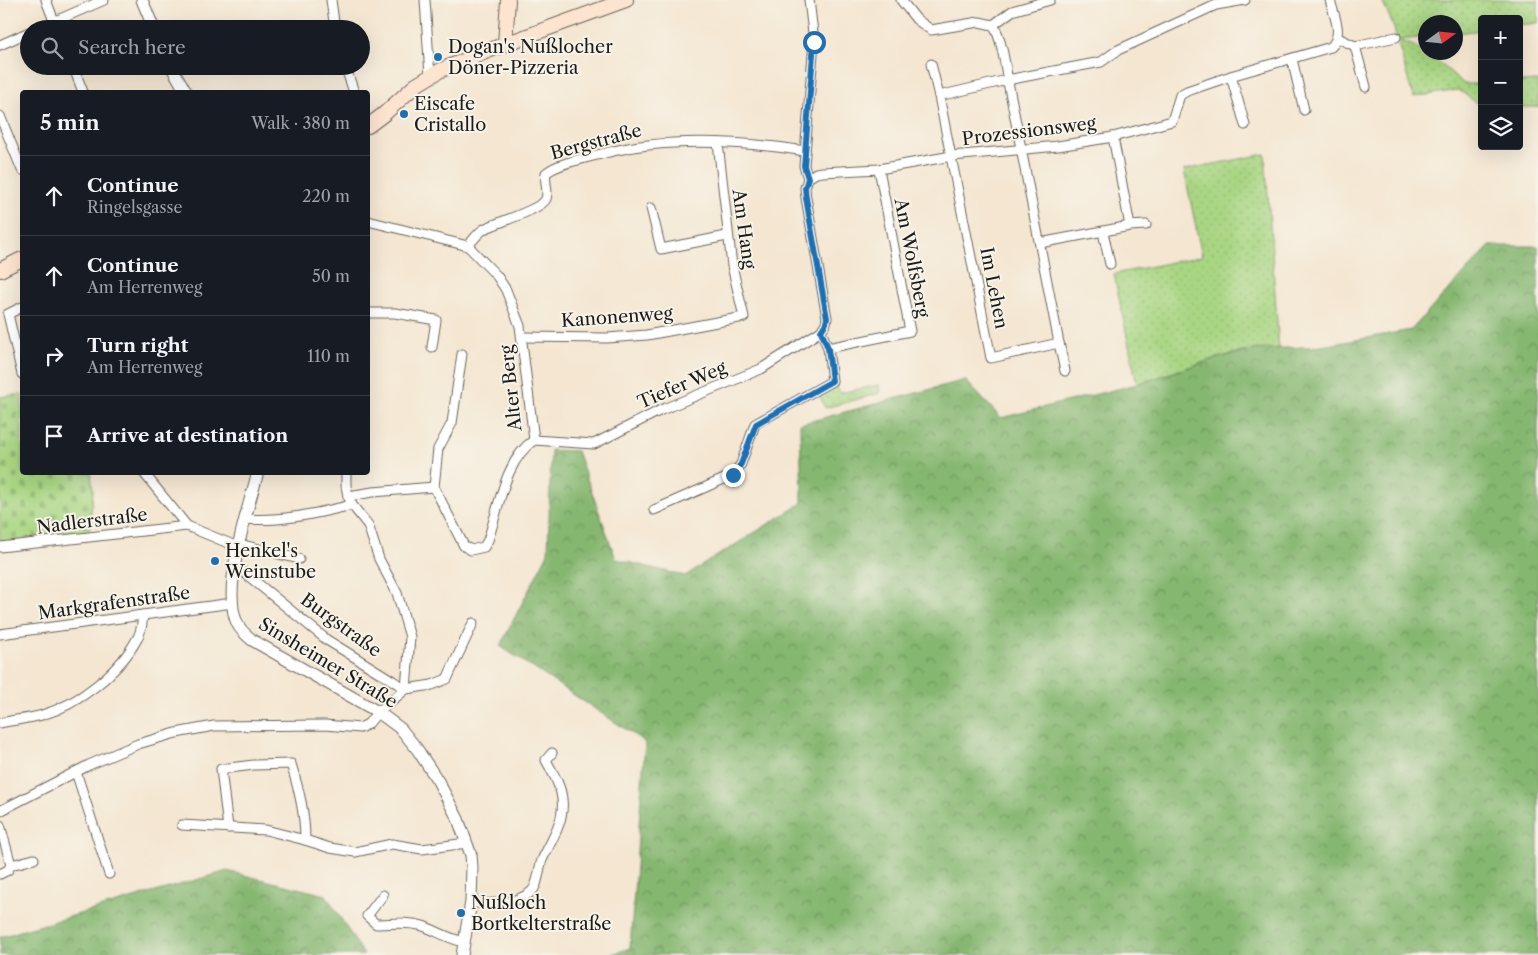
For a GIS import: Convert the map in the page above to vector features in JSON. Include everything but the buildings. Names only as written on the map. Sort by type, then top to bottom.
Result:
[{"type":"main road","points":[[505,44],[508,0]]},
{"type":"main road","points":[[370,125],[416,85],[441,70],[505,44],[626,0]]},
{"type":"main road","points":[[0,270],[20,260]]},
{"type":"street","points":[[46,0],[54,20]]},
{"type":"street","points":[[66,20],[104,0]]},
{"type":"street","points":[[142,0],[150,20]]},
{"type":"street","points":[[331,0],[332,20]]},
{"type":"street","points":[[425,0],[430,76]]},
{"type":"street","points":[[654,510],[733,475],[741,464],[756,424],[832,381],[828,348],[821,331],[827,318],[805,188],[808,178],[804,166],[804,151],[812,83],[814,42],[809,0]]},
{"type":"street","points":[[901,0],[916,19],[931,30],[979,22],[993,25],[1012,11],[1050,0]]},
{"type":"street","points":[[940,96],[1007,80],[1101,62],[1118,50],[1216,5],[1245,0]]},
{"type":"street","points":[[1330,0],[1338,38],[1355,46],[1396,37]]},
{"type":"street","points":[[993,25],[998,34],[1022,149],[1065,371]]},
{"type":"street","points":[[0,45],[20,36]]},
{"type":"street","name":"Prozessionsweg","points":[[808,178],[822,172],[852,172],[879,169],[952,156],[1058,146],[1113,137],[1172,121],[1180,95],[1232,76],[1324,50],[1331,47],[1338,38]]},
{"type":"street","points":[[1355,46],[1366,87]]},
{"type":"street","points":[[1292,59],[1304,110]]},
{"type":"street","points":[[931,64],[940,96],[952,156]]},
{"type":"street","points":[[77,75],[83,90]]},
{"type":"street","points":[[176,75],[185,90]]},
{"type":"street","points":[[349,75],[353,90]]},
{"type":"street","points":[[1232,76],[1245,125]]},
{"type":"street","points":[[0,116],[20,165]]},
{"type":"street","points":[[1113,137],[1130,226]]},
{"type":"street","name":"Bergstraße","points":[[468,246],[482,230],[500,221],[537,208],[545,202],[547,194],[546,173],[551,169],[622,149],[674,142],[768,145],[804,151]]},
{"type":"street","name":"Am Hang","points":[[718,144],[727,236],[744,317]]},
{"type":"street","name":"Im Lehen","points":[[952,156],[991,358],[1059,343]]},
{"type":"street","name":"Am Wolfsberg","points":[[828,348],[910,331],[879,169]]},
{"type":"street","points":[[651,208],[661,249],[727,236]]},
{"type":"street","points":[[370,222],[468,246]]},
{"type":"street","points":[[1040,243],[1130,226],[1146,225]]},
{"type":"street","points":[[1103,232],[1110,264]]},
{"type":"street","name":"Alter Berg","points":[[434,487],[464,546],[471,550],[484,547],[512,466],[521,450],[534,440],[519,320],[506,290],[497,276],[468,246]]},
{"type":"street","points":[[20,308],[8,314],[20,365]]},
{"type":"street","points":[[370,313],[395,313],[436,320],[432,347]]},
{"type":"street","name":"Kanonenweg","points":[[522,337],[607,338],[647,335],[744,317]]},
{"type":"street","name":"Tiefer Weg","points":[[534,440],[594,444],[661,410],[761,369],[821,331]]},
{"type":"street","points":[[245,519],[288,518],[350,501],[373,492],[434,487],[438,449],[452,423],[462,354]]},
{"type":"street","points":[[145,475],[187,526],[239,545],[299,559]]},
{"type":"street","name":"Sinsheimer Straße","points":[[257,475],[239,545],[232,586],[237,624],[252,640],[378,712],[401,729],[417,749],[458,819],[467,843],[472,867],[472,902],[462,955]]},
{"type":"street","points":[[346,475],[346,486],[350,501],[368,525],[379,559],[397,593],[403,612],[410,637],[406,689]]},
{"type":"street","name":"Nadlerstraße","points":[[0,547],[187,526]]},
{"type":"street","name":"Burgstraße","points":[[235,565],[327,640],[406,689]]},
{"type":"street","name":"Markgrafenstraße","points":[[0,634],[233,603]]},
{"type":"street","points":[[0,723],[42,715],[77,700],[115,668],[130,651],[139,636],[143,615]]},
{"type":"street","points":[[0,811],[76,772],[138,744],[176,733],[214,726],[326,725],[360,728],[368,724],[378,712],[406,689],[432,685],[447,679],[473,623]]},
{"type":"street","points":[[472,902],[497,904],[516,899],[531,892],[537,880],[542,862],[555,836],[562,811],[560,787],[546,760],[552,752]]},
{"type":"street","points":[[228,828],[221,769],[254,765],[291,764],[305,818],[305,840]]},
{"type":"street","points":[[76,772],[109,874]]},
{"type":"street","points":[[0,825],[11,865]]},
{"type":"street","points":[[182,825],[266,830],[330,848],[355,852],[392,844],[422,849],[467,843]]},
{"type":"street","points":[[0,874],[8,870],[11,865],[34,859]]},
{"type":"street","points":[[383,895],[367,916],[376,924],[398,922],[421,925],[450,940],[464,942]]},
{"type":"green space","points":[[1382,0],[1538,0],[1538,23],[1523,25],[1523,15],[1478,15],[1478,30],[1463,32],[1463,15],[1418,15],[1418,38],[1400,40],[1418,49],[1418,60],[1435,60],[1464,84],[1478,84],[1478,104],[1459,90],[1413,97],[1393,25]]},
{"type":"green space","points":[[1538,81],[1538,107],[1523,107],[1523,82]]},
{"type":"green space","points":[[1265,154],[1279,349],[1251,350],[1214,359],[1137,384],[1114,274],[1202,256],[1184,170]]},
{"type":"green space","points":[[1490,246],[1538,246],[1538,955],[609,955],[630,948],[645,742],[500,646],[548,553],[551,450],[577,451],[616,559],[685,576],[802,503],[800,424],[965,380],[1001,418],[1137,384],[1214,359],[1251,350],[1322,346],[1411,330]]},
{"type":"green space","points":[[836,385],[840,393],[879,385],[880,393],[825,408],[819,393]]},
{"type":"green space","points":[[20,394],[20,475],[91,475],[93,491],[89,535],[0,544],[0,397]]},
{"type":"green space","points":[[227,871],[326,895],[364,955],[0,955],[0,937]]},
{"type":"place","name":"Dogan's Nußlocher Döner-Pizzeria","points":[[438,57]]},
{"type":"place","name":"Eiscafe Cristallo","points":[[404,114]]},
{"type":"place","name":"Henkel's Weinstube","points":[[215,561]]},
{"type":"place","name":"Nußloch Bortkelterstraße","points":[[461,913]]},
{"type":"route","points":[[733,475],[741,464],[756,424],[832,381],[828,348],[821,331],[827,318],[805,188],[808,178],[804,166],[804,151],[812,83],[814,42]]}]
